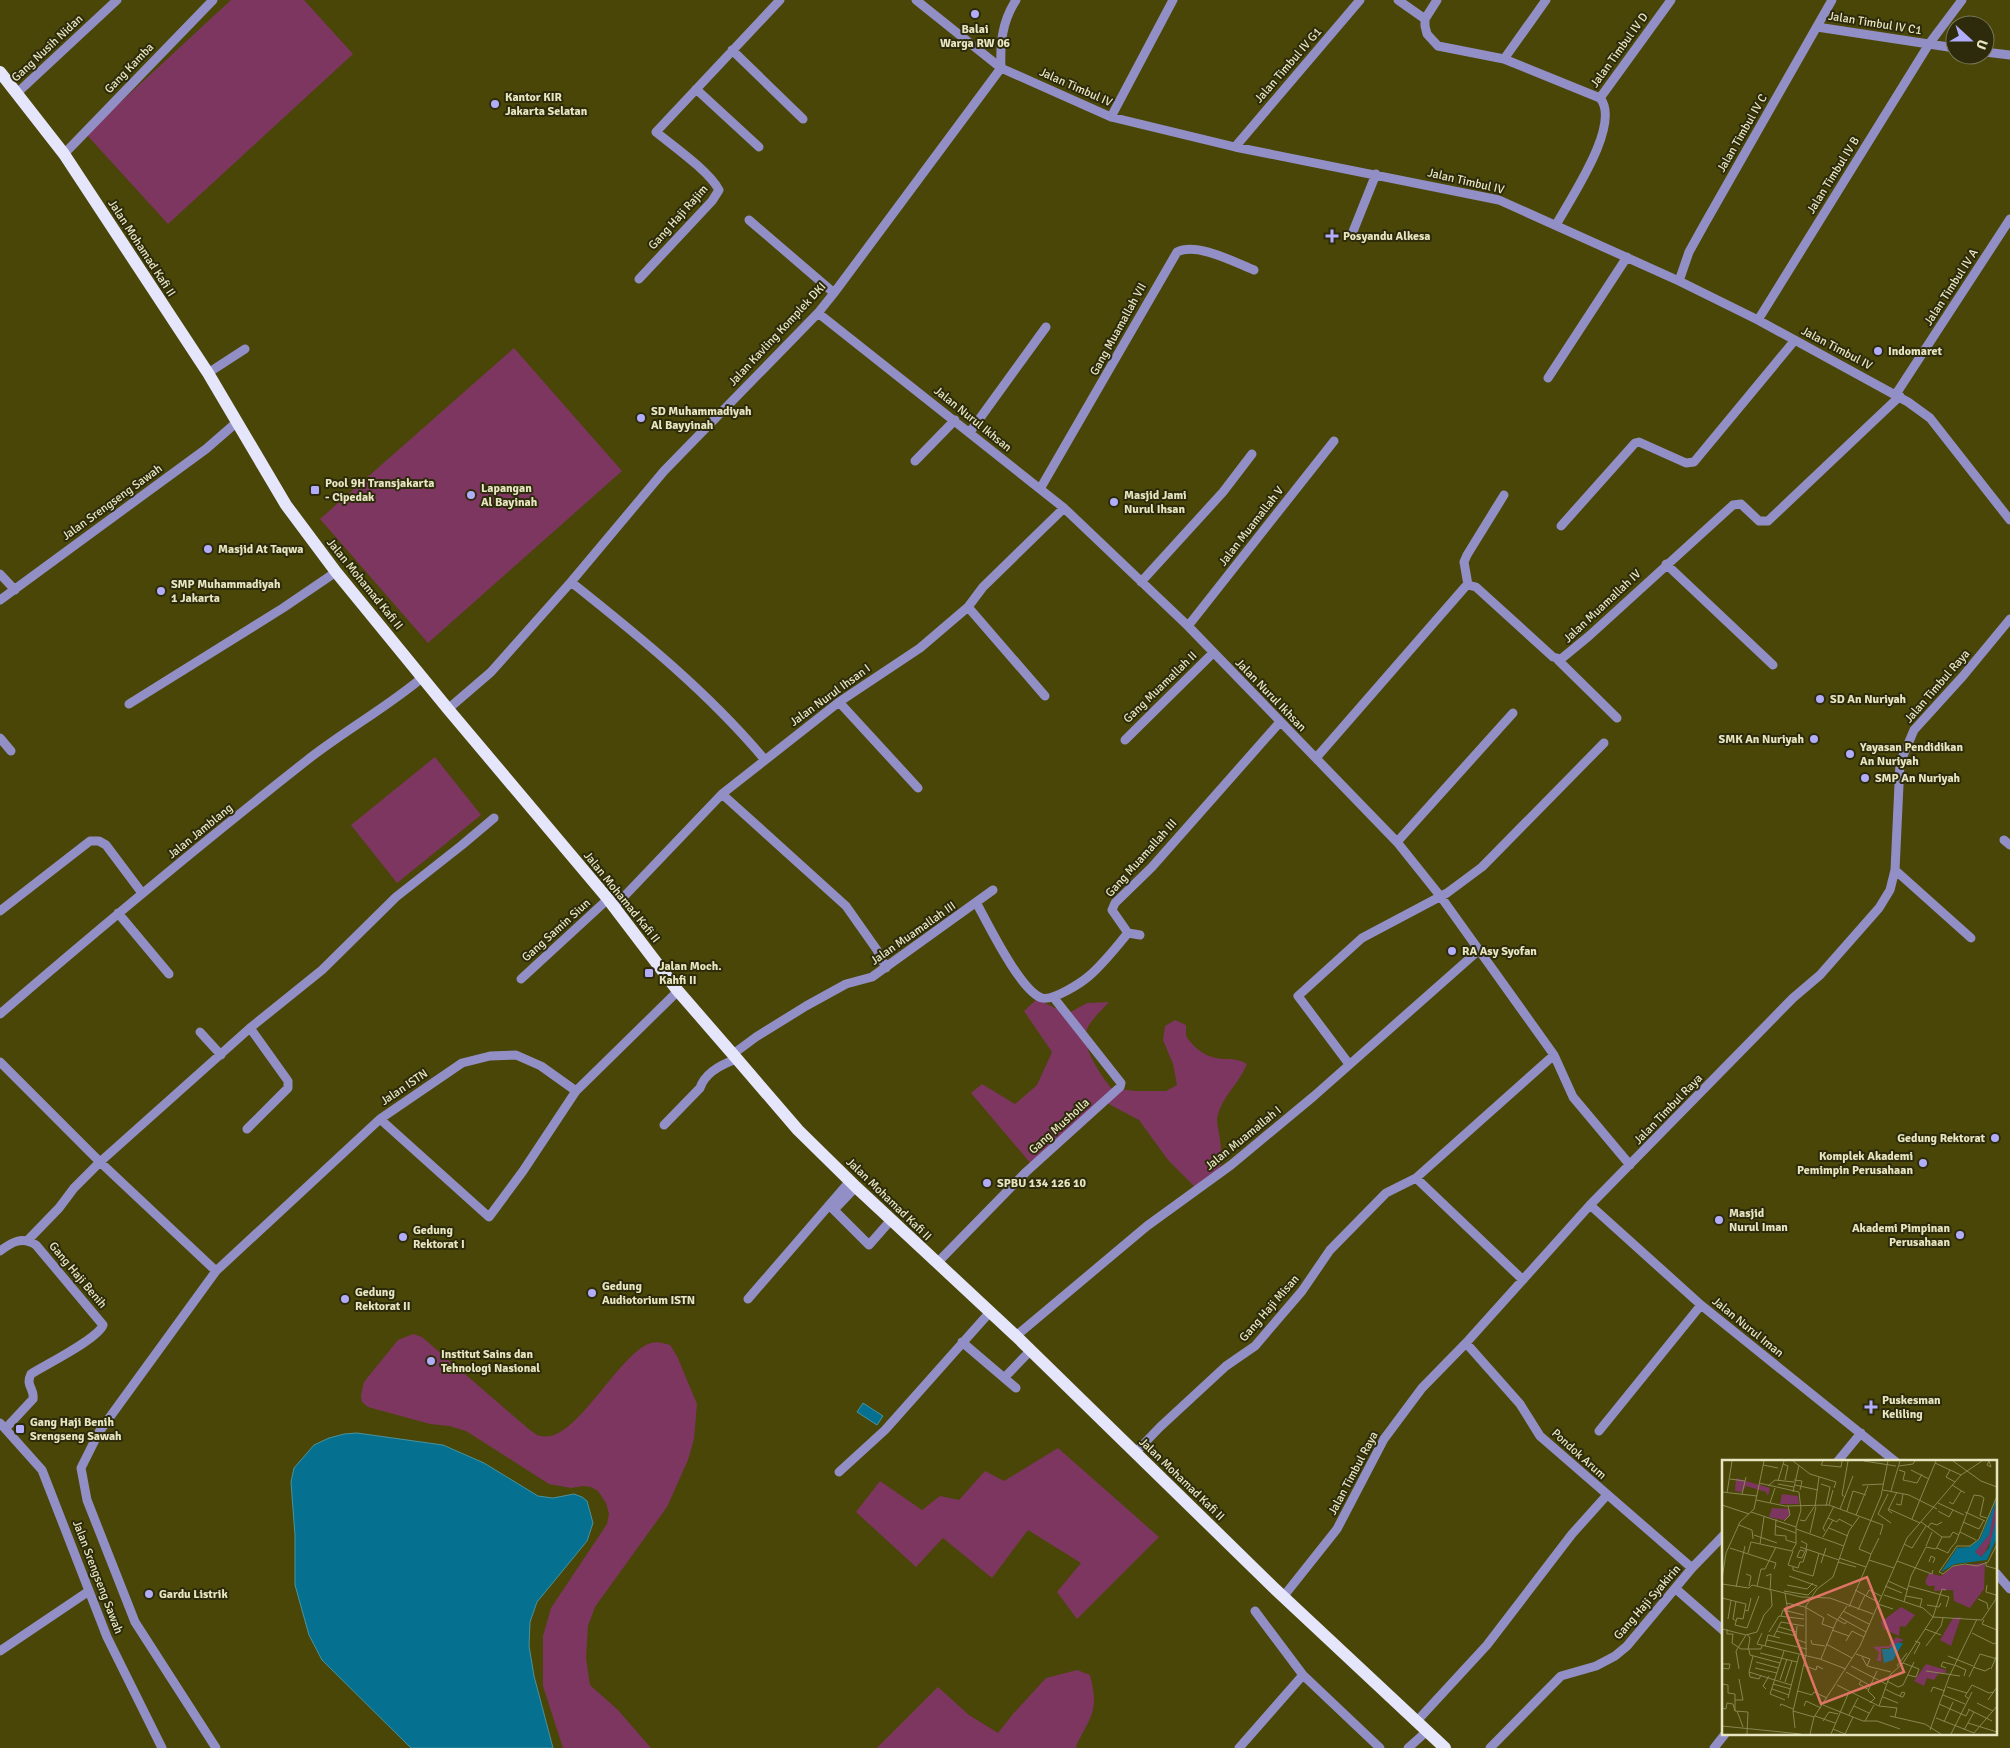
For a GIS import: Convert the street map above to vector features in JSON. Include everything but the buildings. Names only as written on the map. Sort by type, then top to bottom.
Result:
[{"type":"main road","name":"Jalan Mohamad Kafi II","points":[[0,72],[64,154],[208,373],[233,426],[286,506],[419,680],[448,709],[608,904],[731,1059],[851,1187],[889,1223],[936,1263],[987,1315],[1016,1336],[1027,1354],[1135,1453],[1283,1597],[1416,1722],[1438,1746]]},
{"type":"street","name":"Gang Nusih Nidan","points":[[16,94],[117,0]]},
{"type":"street","name":"Gang Kamba","points":[[64,154],[213,0]]},
{"type":"street","name":"Gang Haji Rajim","points":[[639,279],[719,190],[715,183],[656,132],[780,0]]},
{"type":"street","name":"Jalan Timbul IV","points":[[916,0],[1001,68],[1111,117],[1235,147],[1499,200],[1680,281],[1758,320],[1898,395],[1930,418],[2010,520]]},
{"type":"street","points":[[1001,68],[1000,39],[1016,0]]},
{"type":"street","points":[[1111,117],[1173,0]]},
{"type":"street","name":"Jalan Timbul IV G1","points":[[1235,147],[1360,0]]},
{"type":"street","points":[[1398,0],[1425,19]]},
{"type":"street","points":[[1437,0],[1425,19],[1427,34],[1438,46],[1504,59],[1600,98]]},
{"type":"street","points":[[1504,59],[1546,0]]},
{"type":"street","name":"Jalan Timbul IV D","points":[[1556,225],[1601,142],[1606,113],[1600,98],[1671,0]]},
{"type":"street","name":"Jalan Timbul IV C","points":[[1680,281],[1690,252],[1704,225],[1832,0]]},
{"type":"street","name":"Jalan Timbul IV B","points":[[1758,320],[1929,44],[1962,0]]},
{"type":"street","name":"Jalan Timbul IV C1","points":[[1817,26],[1945,46]]},
{"type":"street","points":[[732,50],[802,119]]},
{"type":"street","points":[[1995,54],[2010,56]]},
{"type":"street","name":"Jalan Kavling Komplek DKI","points":[[448,709],[491,672],[571,582],[664,471],[818,312],[1001,68]]},
{"type":"street","points":[[696,89],[759,147]]},
{"type":"street","points":[[1352,234],[1376,174]]},
{"type":"street","name":"Jalan Timbul IV A","points":[[1898,395],[2010,219]]},
{"type":"street","points":[[749,220],[834,293]]},
{"type":"street","name":"Gang Muamallah VII","points":[[1040,489],[1177,252],[1190,248],[1206,251],[1254,270]]},
{"type":"street","points":[[1548,378],[1627,257]]},
{"type":"street","name":"Jalan Nurul Ikhsan","points":[[818,312],[1064,508],[1188,626],[1397,842],[1441,897],[1554,1055],[1573,1097],[1630,1165]]},
{"type":"street","points":[[970,432],[1046,327]]},
{"type":"street","points":[[1560,526],[1635,443],[1639,442],[1686,463],[1694,462],[1795,340]]},
{"type":"street","points":[[208,373],[245,349]]},
{"type":"street","name":"Jalan Muamallah IV","points":[[1468,585],[1476,587],[1553,657],[1558,660],[1565,658],[1733,505],[1741,504],[1758,521],[1768,521],[1898,395]]},
{"type":"street","points":[[916,462],[955,420]]},
{"type":"street","name":"Jalan Srengseng Sawah","points":[[0,600],[206,449],[233,426]]},
{"type":"street","name":"Jalan Muamallah V","points":[[1188,626],[1334,440]]},
{"type":"street","points":[[1141,582],[1223,492],[1252,454]]},
{"type":"street","points":[[1316,758],[1468,585],[1464,562],[1504,494]]},
{"type":"street","name":"Jalan Nurul Ihsan I","points":[[608,904],[722,794],[839,702],[920,648],[968,607],[983,587],[1064,508]]},
{"type":"street","points":[[1666,564],[1773,665]]},
{"type":"street","points":[[129,704],[283,608],[336,572]]},
{"type":"street","points":[[0,574],[15,590]]},
{"type":"street","points":[[571,582],[626,626],[700,692],[750,742],[765,760]]},
{"type":"street","points":[[968,607],[1045,696]]},
{"type":"street","name":"Jalan Timbul Raya","points":[[1283,1597],[1337,1529],[1384,1439],[1422,1388],[1466,1343],[1590,1205],[1833,960],[1880,908],[1890,890],[1895,870],[1900,762],[1914,730],[1964,676],[2010,618]]},
{"type":"street","name":"Gang Muamallah II","points":[[1125,740],[1213,653]]},
{"type":"street","points":[[1558,660],[1617,718]]},
{"type":"street","name":"Jalan Jamblang","points":[[0,1014],[118,912],[308,760],[419,680]]},
{"type":"street","points":[[839,702],[918,788]]},
{"type":"street","points":[[1397,842],[1513,713]]},
{"type":"street","name":"Gang Muamallah III","points":[[1128,933],[1114,916],[1112,910],[1115,903],[1152,867],[1280,722]]},
{"type":"street","points":[[0,738],[11,751]]},
{"type":"street","points":[[1349,1064],[1298,996],[1333,962],[1362,938],[1441,897],[1482,867],[1604,743]]},
{"type":"street","points":[[722,794],[846,906],[877,950],[886,968]]},
{"type":"street","points":[[0,1251],[11,1243],[28,1240],[100,1162],[250,1028],[322,970],[396,897],[494,818]]},
{"type":"street","points":[[0,911],[90,841],[99,841],[106,845],[142,893]]},
{"type":"street","points":[[1895,870],[1971,938]]},
{"type":"street","name":"Jalan Muamallah III","points":[[664,1125],[700,1088],[703,1080],[756,1037],[846,984],[872,978],[977,904],[993,890]]},
{"type":"street","name":"Gang Samin Siun","points":[[521,979],[593,913],[608,904]]},
{"type":"street","points":[[977,904],[1018,975],[1031,992],[1042,998],[1054,998],[1089,976],[1128,933],[1140,935]]},
{"type":"street","points":[[118,912],[169,974]]},
{"type":"street","name":"Jalan Muamallah I","points":[[1016,1336],[1146,1226],[1231,1165],[1314,1096],[1478,951]]},
{"type":"street","points":[[576,1091],[678,991]]},
{"type":"street","name":"Gang Musholla","points":[[936,1263],[1026,1172],[1120,1087],[1120,1083],[1054,998]]},
{"type":"street","points":[[247,1129],[288,1088],[288,1081],[250,1028]]},
{"type":"street","points":[[200,1032],[221,1055]]},
{"type":"street","name":"Jalan ISTN","points":[[516,1055],[541,1066],[576,1091],[523,1171],[489,1217],[380,1119],[462,1063],[490,1056],[516,1055]]},
{"type":"street","name":"Gang Haji Misan","points":[[1135,1453],[1160,1427],[1226,1366],[1255,1346],[1302,1291],[1330,1250],[1386,1193],[1416,1178],[1554,1055]]},
{"type":"street","points":[[0,1062],[100,1162],[216,1271]]},
{"type":"street","points":[[216,1748],[135,1622],[88,1500],[81,1468],[99,1432],[216,1271],[380,1119]]},
{"type":"street","points":[[1416,1178],[1523,1280]]},
{"type":"street","points":[[748,1299],[851,1187]]},
{"type":"street","name":"Jalan Nurul Iman","points":[[1590,1205],[1701,1305],[1894,1460]]},
{"type":"street","points":[[832,1208],[870,1245],[889,1223]]},
{"type":"street","name":"Gang Haji Benih","points":[[3,1425],[33,1399],[34,1395],[28,1384],[30,1374],[79,1346],[102,1327],[101,1322],[36,1245],[28,1240]]},
{"type":"street","points":[[1599,1431],[1701,1305]]},
{"type":"street","points":[[839,1472],[885,1430],[987,1315]]},
{"type":"street","points":[[964,1340],[1006,1375],[1016,1388]]},
{"type":"street","name":"Pondok Arum","points":[[1466,1343],[1520,1404],[1540,1436],[1692,1568]]},
{"type":"street","points":[[1006,1375],[1027,1354]]},
{"type":"street","name":"Jalan Srengseng Sawah","points":[[3,1425],[42,1470],[107,1637],[162,1748]]},
{"type":"street","points":[[1838,1460],[1861,1433]]},
{"type":"street","points":[[1416,1722],[1487,1645],[1572,1534],[1607,1495]]},
{"type":"street","name":"Gang Haji Syakirin","points":[[1490,1748],[1561,1676],[1596,1666],[1615,1656],[1627,1646],[1692,1568],[1722,1537]]},
{"type":"street","points":[[1998,1575],[2010,1589]]},
{"type":"street","points":[[1676,1589],[1722,1629]]},
{"type":"street","points":[[0,1651],[89,1591]]},
{"type":"street","points":[[1255,1611],[1303,1674],[1380,1748]]},
{"type":"street","points":[[1239,1748],[1303,1674]]},
{"type":"street","points":[[1410,1746],[1426,1732]]},
{"type":"street","points":[[1714,1748],[1724,1736]]},
{"type":"shaded area","points":[[231,0],[304,0],[353,54],[168,224],[86,134]]},
{"type":"shaded area","name":"Lapangan Al Bayinah","points":[[514,348],[622,471],[428,643],[320,519]]},
{"type":"shaded area","points":[[435,757],[481,815],[397,883],[351,825]]},
{"type":"shaded area","points":[[1037,999],[1067,1014],[1087,1003],[1109,1002],[1087,1029],[1086,1044],[1102,1076],[1111,1088],[1135,1091],[1166,1091],[1177,1085],[1173,1064],[1163,1040],[1165,1026],[1175,1020],[1186,1025],[1186,1036],[1202,1052],[1211,1057],[1241,1061],[1247,1064],[1220,1107],[1217,1121],[1222,1161],[1213,1176],[1196,1188],[1168,1160],[1139,1120],[1103,1101],[1032,1165],[971,1093],[982,1084],[1015,1104],[1037,1085],[1052,1052],[1024,1011]]},
{"type":"shaded area","points":[[413,1334],[422,1337],[531,1431],[541,1436],[554,1435],[568,1427],[638,1350],[651,1343],[660,1342],[670,1345],[677,1356],[697,1404],[694,1439],[688,1460],[667,1507],[595,1607],[588,1626],[586,1658],[590,1685],[618,1710],[651,1748],[563,1748],[543,1686],[543,1636],[551,1608],[607,1524],[609,1514],[606,1503],[598,1491],[591,1487],[571,1488],[549,1484],[466,1431],[449,1426],[430,1424],[368,1407],[362,1402],[361,1395],[364,1382],[398,1340]]},
{"type":"shaded area","points":[[1058,1448],[1159,1537],[1077,1619],[1057,1592],[1081,1563],[1028,1530],[992,1578],[943,1538],[916,1567],[856,1512],[880,1481],[922,1510],[940,1496],[959,1500],[985,1471],[1004,1481]]},
{"type":"shaded area","points":[[1077,1670],[1090,1675],[1094,1705],[1090,1719],[1076,1746],[1077,1748],[877,1748],[938,1687],[969,1715],[998,1733],[1046,1678]]},
{"type":"water","points":[[863,1403],[883,1416],[877,1425],[857,1412]]},
{"type":"water","points":[[357,1433],[443,1445],[484,1463],[538,1496],[553,1498],[574,1494],[587,1501],[593,1523],[587,1541],[537,1602],[530,1622],[529,1646],[534,1676],[553,1748],[411,1748],[322,1660],[309,1635],[295,1585],[295,1535],[291,1482],[294,1468],[314,1445],[329,1438]]},
{"type":"place","name":"Balai Warga RW 06","points":[[975,14]]},
{"type":"place","name":"Kantor KIR Jakarta Selatan","points":[[495,104]]},
{"type":"place","name":"Posyandu Alkesa","points":[[1332,236]]},
{"type":"place","name":"Indomaret","points":[[1878,351]]},
{"type":"place","name":"SD Muhammadiyah Al Bayyinah","points":[[641,418]]},
{"type":"place","name":"Pool 9H Transjakarta - Cipedak","points":[[315,490]]},
{"type":"place","name":"Lapangan Al Bayinah","points":[[471,495]]},
{"type":"place","name":"Masjid Jami Nurul Ihsan","points":[[1114,502]]},
{"type":"place","name":"Masjid At Taqwa","points":[[208,549]]},
{"type":"place","name":"SMP Muhammadiyah 1 Jakarta","points":[[161,591]]},
{"type":"place","name":"SD An Nuriyah","points":[[1820,699]]},
{"type":"place","name":"SMK An Nuriyah","points":[[1814,739]]},
{"type":"place","name":"Yayasan Pendidikan An Nuriyah","points":[[1850,754]]},
{"type":"place","name":"SMP An Nuriyah","points":[[1865,778]]},
{"type":"place","name":"RA Asy Syofan","points":[[1452,951]]},
{"type":"place","name":"Jalan Moch. Kahfi II","points":[[649,973]]},
{"type":"place","name":"Gedung Rektorat","points":[[1995,1138]]},
{"type":"place","name":"Komplek Akademi Pemimpin Perusahaan","points":[[1923,1163]]},
{"type":"place","name":"SPBU 134 126 10","points":[[987,1183]]},
{"type":"place","name":"Masjid Nurul Iman","points":[[1719,1220]]},
{"type":"place","name":"Akademi Pimpinan Perusahaan","points":[[1960,1235]]},
{"type":"place","name":"Gedung Rektorat I","points":[[403,1237]]},
{"type":"place","name":"Gedung Audiotorium ISTN","points":[[592,1293]]},
{"type":"place","name":"Gedung Rektorat II","points":[[345,1299]]},
{"type":"place","name":"Institut Sains dan Tehnologi Nasional","points":[[431,1361]]},
{"type":"place","name":"Puskesman Keliling","points":[[1871,1407]]},
{"type":"place","name":"Gang Haji Benih Srengseng Sawah","points":[[20,1429]]},
{"type":"place","name":"Gardu Listrik","points":[[149,1594]]}]
